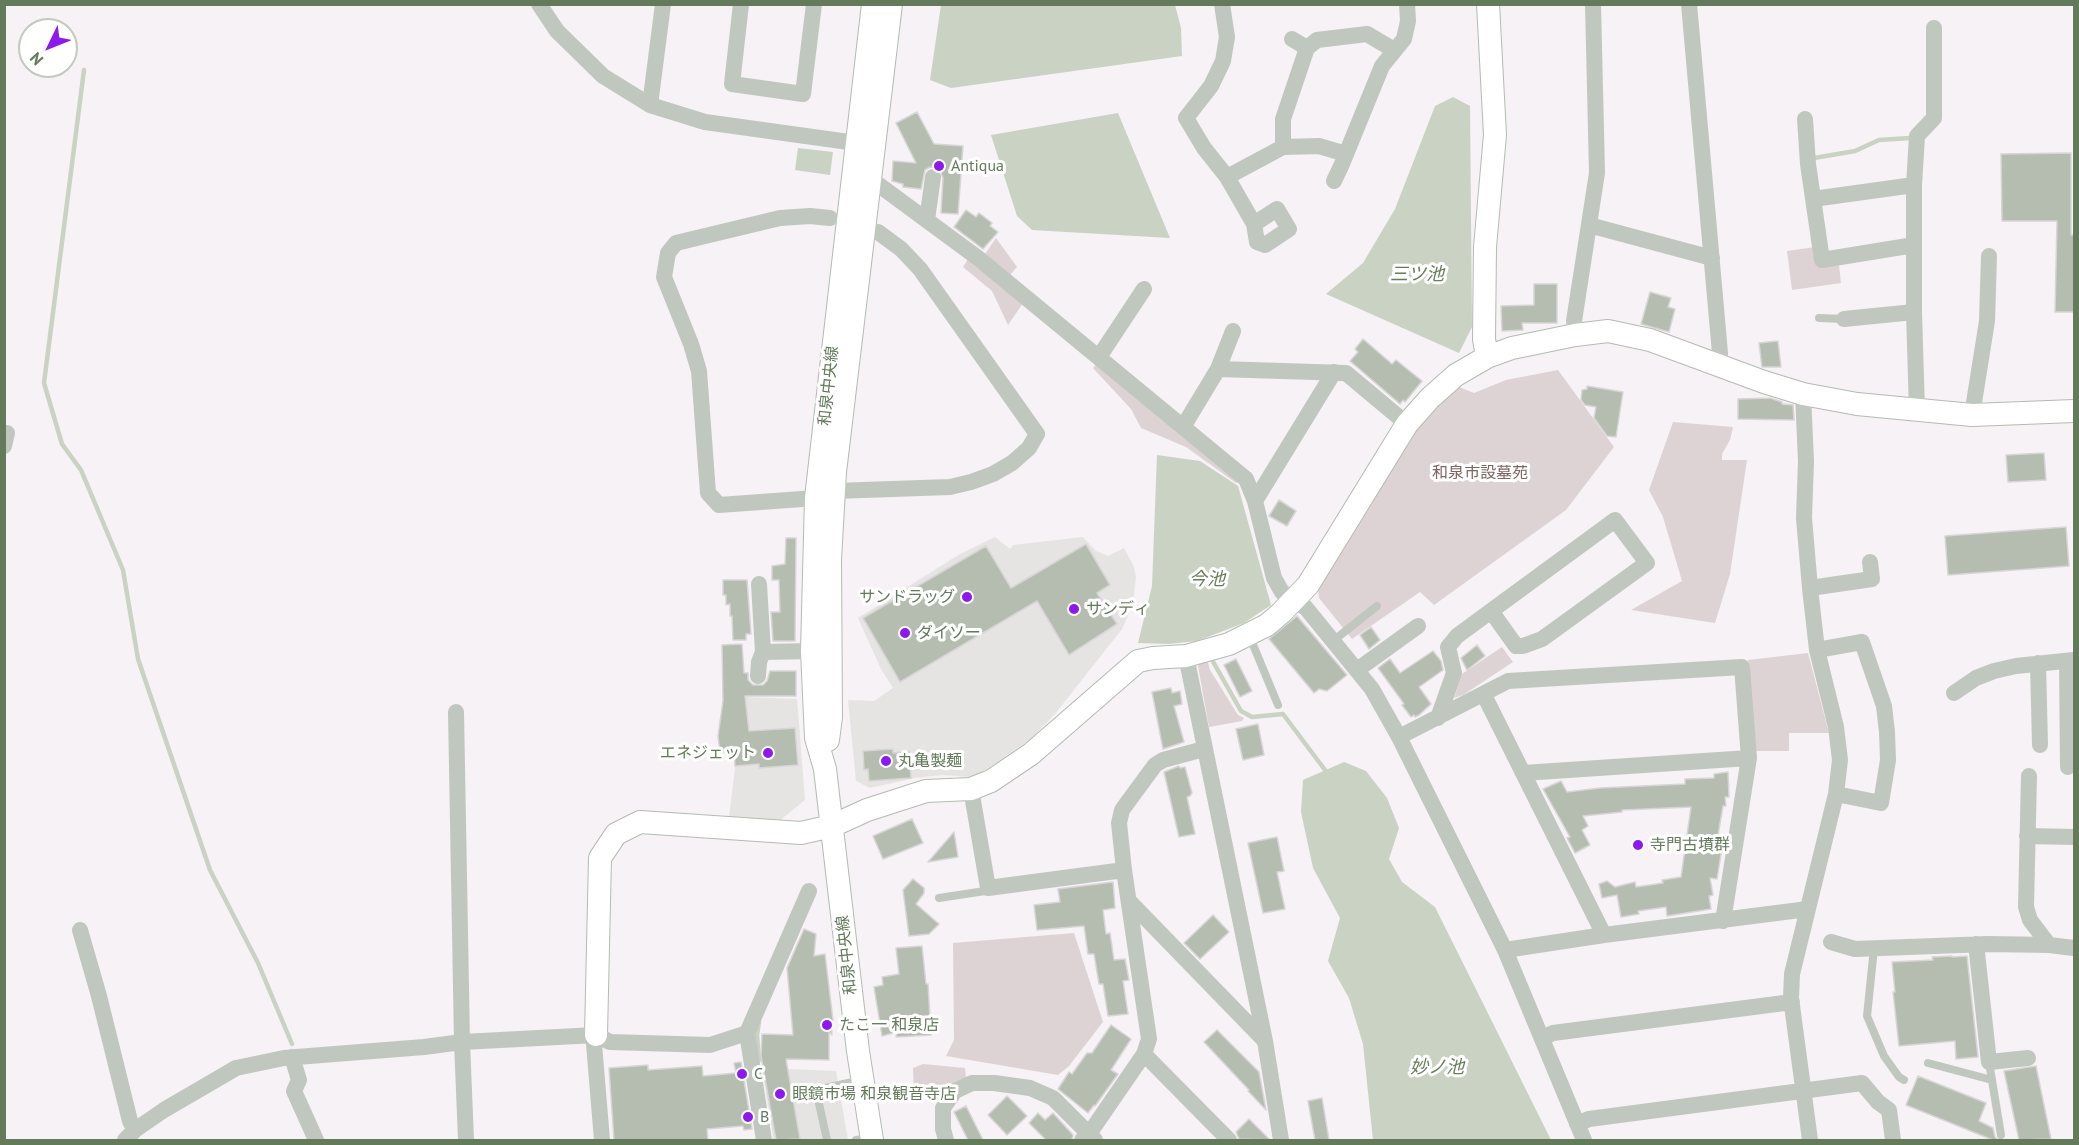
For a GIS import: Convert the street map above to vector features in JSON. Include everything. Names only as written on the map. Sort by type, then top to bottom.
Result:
[{"type":"street","points":[[539,4],[557,31],[603,76],[650,105],[705,122],[856,143]]},
{"type":"street","points":[[650,105],[663,4]]},
{"type":"street","points":[[741,4],[732,84],[803,94],[814,4]]},
{"type":"street","name":"和泉中央線","points":[[867,1140],[825,769],[816,738],[812,651],[856,143],[873,4]]},
{"type":"street","name":"和泉中央線","points":[[825,769],[831,717],[830,559],[825,494],[869,181],[891,4]]},
{"type":"street","points":[[1222,4],[1227,37],[1223,61],[1211,86],[1186,118],[1204,148],[1227,177],[1254,224]]},
{"type":"street","points":[[1334,181],[1382,66],[1404,39],[1408,21],[1407,4]]},
{"type":"street","points":[[1486,357],[1484,339],[1485,247],[1495,135],[1488,4]]},
{"type":"street","points":[[1575,335],[1574,321],[1597,173],[1593,4]]},
{"type":"street","points":[[1674,4],[1690,11],[1720,353],[1719,364]]},
{"type":"street","points":[[1917,411],[1914,185],[1917,136],[1935,118],[1934,28]]},
{"type":"street","points":[[1283,147],[1283,118],[1307,48],[1317,40],[1367,34],[1394,50]]},
{"type":"street","points":[[1292,39],[1307,48]]},
{"type":"street","points":[[1805,119],[1808,164],[1822,260],[1914,245]]},
{"type":"street","points":[[1227,177],[1283,147],[1319,146],[1346,154]]},
{"type":"street","points":[[927,220],[933,177]]},
{"type":"street","points":[[869,181],[879,185],[978,258],[1246,478],[1255,501],[1274,578],[1282,592],[1296,599],[1306,608],[1372,689],[1399,737],[1505,950],[1584,1140]]},
{"type":"street","points":[[1813,199],[1914,185]]},
{"type":"street","points":[[830,218],[810,216],[780,218],[676,243],[668,253],[664,277],[692,344],[699,371],[708,493],[719,505],[825,494],[950,488],[993,474],[1012,463],[1029,448],[1037,435],[920,269],[901,249],[878,232]]},
{"type":"street","points":[[1589,225],[1712,258]]},
{"type":"street","points":[[1972,415],[1988,321],[1989,256]]},
{"type":"street","points":[[1099,357],[1144,289]]},
{"type":"street","points":[[1845,319],[1914,312]]},
{"type":"street","points":[[1183,427],[1218,369],[1233,331]]},
{"type":"street","points":[[602,1140],[594,1044],[600,858],[616,834],[640,822],[801,832],[832,826],[867,810],[926,791],[971,789],[991,781],[1031,754],[1138,661],[1186,656],[1229,644],[1267,625],[1308,585],[1407,424],[1430,398],[1456,375],[1486,357],[1512,348],[1575,335],[1608,331],[1650,340],[1803,394],[1857,405],[1972,415],[2074,411]]},
{"type":"street","points":[[1218,369],[1346,373],[1407,424]]},
{"type":"street","points":[[1255,501],[1334,372]]},
{"type":"street","points":[[1803,394],[1806,461],[1804,518],[1810,588],[1817,650],[1836,727],[1840,760],[1836,794],[1792,974],[1792,1002],[1810,1140]]},
{"type":"street","points":[[1438,718],[1454,673],[1448,647],[1457,636],[1491,611],[1615,520],[1647,563],[1542,639],[1523,646],[1516,646],[1491,611]]},
{"type":"street","points":[[1810,588],[1872,579],[1870,562]]},
{"type":"street","points":[[758,676],[759,662],[763,652],[765,594]]},
{"type":"street","points":[[1357,670],[1418,626]]},
{"type":"street","points":[[1817,650],[1862,642],[1884,706],[1887,760],[1881,803],[1836,794]]},
{"type":"street","points":[[763,652],[812,651]]},
{"type":"street","points":[[1186,656],[1265,1041],[1281,1140]]},
{"type":"street","points":[[1954,693],[1974,674],[2038,663],[2071,661],[2068,767]]},
{"type":"street","points":[[2038,663],[2040,746]]},
{"type":"street","points":[[1399,737],[1508,681],[1742,667],[1749,758],[1723,921]]},
{"type":"street","points":[[1484,695],[1604,935]]},
{"type":"street","points":[[456,712],[466,1140]]},
{"type":"street","points":[[946,1140],[943,1129],[943,1108],[955,1090],[972,1083],[994,1083],[1030,1088],[1053,1098],[1088,1138],[1144,1054],[1149,1039],[1119,823],[1122,810],[1155,765],[1163,760],[1204,749]]},
{"type":"street","points":[[1523,773],[1749,758]]},
{"type":"street","points":[[2029,776],[2026,907],[2030,920],[2049,945]]},
{"type":"street","points":[[971,789],[988,888],[1124,870]]},
{"type":"street","points":[[2027,836],[2074,837]]},
{"type":"street","points":[[764,1140],[747,1033],[809,891]]},
{"type":"street","points":[[1130,902],[1265,1041]]},
{"type":"street","points":[[1505,950],[1808,909]]},
{"type":"street","points":[[80,930],[130,1120],[130,1135]]},
{"type":"street","points":[[1831,942],[1855,949],[1976,944],[2049,945],[2074,948]]},
{"type":"street","points":[[1976,944],[1989,1062],[2028,1058]]},
{"type":"street","points":[[1542,1038],[1553,1033],[1792,1002]]},
{"type":"street","points":[[130,1135],[164,1110],[236,1068],[292,1057],[462,1042],[596,1035],[610,1042],[710,1045],[747,1033]]},
{"type":"street","points":[[1144,1054],[1229,1140]]},
{"type":"street","points":[[292,1057],[299,1080],[294,1091],[316,1140]]},
{"type":"street","points":[[1577,1124],[1589,1119],[1862,1083],[1878,1102],[1889,1110],[1893,1140]]},
{"type":"lane","points":[[1819,318],[1845,319]]},
{"type":"lane","points":[[1333,641],[1377,606]]},
{"type":"lane","points":[[1248,635],[1278,705]]},
{"type":"lane","points":[[939,898],[985,891],[988,888]]},
{"type":"lane","points":[[1874,948],[1867,1016],[1884,1056],[1899,1077],[1904,1080]]},
{"type":"lane","points":[[1989,1062],[2001,1135]]},
{"type":"lane","points":[[1928,1063],[1992,1080]]},
{"type":"lane","points":[[827,1140],[816,1090],[862,1080]]},
{"type":"shaded area","points":[[995,537],[1010,549],[1013,545],[1083,537],[1096,551],[1108,556],[1124,548],[1136,576],[1133,604],[1122,629],[1055,714],[1032,738],[982,772],[971,777],[942,775],[915,778],[870,788],[856,781],[848,700],[874,701],[893,688],[881,669],[858,618],[960,554]]},
{"type":"shaded area","name":"エネジェット","points":[[723,696],[797,699],[805,800],[778,822],[729,818],[735,768],[733,736],[718,737]]},
{"type":"shaded area","points":[[762,1068],[836,1071],[848,1140],[772,1140]]},
{"type":"green space","points":[[996,238],[1017,267],[1010,275],[985,254]]},
{"type":"green space","points":[[1815,247],[1818,267],[1839,265],[1841,283],[1792,290],[1787,251]]},
{"type":"green space","points":[[968,259],[1023,303],[1008,325],[992,291],[963,267]]},
{"type":"green space","points":[[1097,363],[1240,481],[1236,483],[1186,447],[1141,428],[1131,409],[1093,368]]},
{"type":"green space","name":"和泉市設墓苑","points":[[1558,370],[1614,447],[1566,510],[1434,605],[1420,592],[1352,639],[1319,598],[1318,587],[1416,424],[1459,387],[1474,393],[1506,380]]},
{"type":"green space","points":[[1673,422],[1733,427],[1730,440],[1722,454],[1722,460],[1747,460],[1730,574],[1715,623],[1631,610],[1682,581],[1663,517],[1649,490]]},
{"type":"green space","points":[[1502,647],[1513,662],[1463,695],[1454,698],[1462,674]]},
{"type":"green space","points":[[1808,653],[1829,733],[1789,733],[1789,751],[1756,751],[1748,660]]},
{"type":"green space","points":[[1204,659],[1207,659],[1210,670],[1238,715],[1244,718],[1242,721],[1209,727],[1198,666]]},
{"type":"green space","points":[[1074,933],[1103,1022],[1069,1066],[1058,1075],[946,1056],[954,1040],[953,943]]},
{"type":"green space","points":[[923,1064],[965,1068],[966,1078],[943,1095],[914,1098],[913,1068]]},
{"type":"water","points":[[941,5],[1175,5],[1181,28],[1182,56],[951,88],[930,80]]},
{"type":"water","name":"三ツ池","points":[[1453,97],[1470,106],[1472,327],[1459,353],[1326,294],[1363,263],[1395,209],[1435,106]]},
{"type":"water","points":[[1118,113],[1170,238],[1032,230],[1017,216],[991,135]]},
{"type":"water","points":[[798,148],[833,152],[830,175],[795,170]]},
{"type":"water","name":"今池","points":[[1157,455],[1200,461],[1238,486],[1271,605],[1244,623],[1197,641],[1169,644],[1138,643],[1152,586]]},
{"type":"water","name":"妙ノ池","points":[[1344,762],[1366,771],[1387,798],[1399,828],[1389,859],[1402,882],[1435,907],[1551,1140],[1373,1140],[1363,1044],[1349,998],[1328,961],[1340,918],[1313,868],[1301,812],[1303,780]]},
{"type":"building","points":[[917,112],[934,144],[963,146],[958,214],[941,213],[943,178],[939,168],[930,167],[925,170],[921,189],[903,187],[903,184],[892,181],[893,161],[916,163],[896,123]]},
{"type":"building","points":[[2071,153],[2074,312],[2055,312],[2057,221],[2002,221],[2001,154]]},
{"type":"building","points":[[966,210],[976,217],[979,213],[992,223],[990,226],[998,232],[983,249],[954,227]]},
{"type":"building","points":[[1534,284],[1557,284],[1557,323],[1522,323],[1523,330],[1502,331],[1501,306],[1534,305]]},
{"type":"building","points":[[1650,292],[1671,298],[1668,307],[1675,309],[1669,332],[1641,324]]},
{"type":"building","points":[[1363,339],[1392,364],[1396,360],[1422,381],[1405,402],[1403,400],[1400,404],[1350,361],[1358,352],[1355,349]]},
{"type":"building","points":[[1778,341],[1781,367],[1762,367],[1759,343]]},
{"type":"building","points":[[1587,386],[1623,392],[1616,437],[1607,436],[1594,418],[1596,407],[1585,405],[1581,400],[1582,390],[1587,389]]},
{"type":"building","points":[[1770,398],[1782,404],[1793,405],[1794,420],[1738,419],[1738,399]]},
{"type":"building","points":[[2044,453],[2046,480],[2008,482],[2006,455]]},
{"type":"building","points":[[1279,500],[1296,511],[1287,526],[1269,516]]},
{"type":"building","points":[[2066,527],[2069,566],[1948,575],[1945,536]]},
{"type":"building","points":[[786,538],[796,538],[795,641],[773,641],[771,612],[780,612],[779,580],[772,580],[772,566],[785,564]]},
{"type":"building","points":[[1086,544],[1110,585],[1097,593],[1117,624],[1069,655],[1037,601],[900,682],[863,618],[986,546],[1011,588]]},
{"type":"building","points":[[723,580],[747,580],[751,634],[746,634],[746,640],[733,640],[730,604],[726,605],[726,595],[723,595]]},
{"type":"building","points":[[1297,616],[1347,675],[1327,691],[1319,689],[1314,693],[1269,639]]},
{"type":"building","points":[[1371,627],[1380,640],[1369,649],[1360,635]]},
{"type":"building","points":[[742,644],[744,673],[748,673],[748,680],[753,685],[763,685],[770,671],[796,671],[796,696],[745,696],[749,731],[795,728],[798,765],[759,768],[759,764],[735,766],[734,751],[720,753],[718,736],[723,701],[722,645]]},
{"type":"building","points":[[1477,645],[1485,656],[1467,670],[1461,658]]},
{"type":"building","points":[[1433,651],[1441,661],[1443,670],[1419,687],[1431,704],[1419,715],[1411,717],[1378,668],[1390,659],[1400,673]]},
{"type":"building","points":[[1236,659],[1252,691],[1240,697],[1224,665]]},
{"type":"building","points":[[1171,688],[1172,693],[1180,691],[1182,704],[1174,706],[1184,742],[1163,749],[1152,692]]},
{"type":"building","points":[[1258,724],[1264,755],[1243,760],[1236,729]]},
{"type":"building","name":"丸亀製麺","points":[[893,749],[893,753],[909,751],[911,778],[869,781],[868,769],[864,770],[863,751]]},
{"type":"building","points":[[1179,766],[1180,768],[1185,767],[1192,793],[1187,797],[1195,834],[1179,837],[1164,772]]},
{"type":"building","points":[[1728,772],[1729,797],[1725,797],[1726,806],[1723,806],[1717,841],[1723,842],[1717,879],[1710,878],[1713,895],[1709,896],[1711,909],[1667,916],[1666,907],[1638,911],[1639,914],[1621,917],[1617,895],[1602,898],[1599,884],[1607,881],[1615,887],[1635,882],[1636,887],[1663,883],[1662,880],[1681,877],[1691,807],[1622,810],[1622,812],[1583,816],[1588,826],[1582,830],[1590,845],[1575,853],[1567,838],[1570,837],[1543,789],[1561,781],[1567,792],[1685,784],[1685,779],[1714,778],[1714,774]]},
{"type":"building","points":[[912,819],[923,843],[883,859],[873,836]]},
{"type":"building","points":[[954,832],[958,857],[928,862]]},
{"type":"building","points":[[1277,837],[1284,871],[1277,872],[1285,909],[1263,913],[1248,843]]},
{"type":"building","points":[[913,879],[924,888],[924,893],[916,904],[939,924],[929,934],[909,936],[903,890]]},
{"type":"building","points":[[1113,882],[1115,908],[1103,910],[1106,934],[1110,933],[1114,960],[1125,959],[1129,980],[1123,981],[1128,1014],[1108,1016],[1103,984],[1099,984],[1094,954],[1088,954],[1084,926],[1037,930],[1034,905],[1060,902],[1058,889]]},
{"type":"building","points":[[1213,915],[1229,932],[1200,959],[1184,943]]},
{"type":"building","points":[[804,929],[816,934],[814,956],[825,954],[833,1020],[831,1021],[832,1035],[829,1032],[829,1060],[786,1059],[800,1139],[776,1140],[761,1056],[762,1034],[793,1035],[787,968]]},
{"type":"building","points":[[922,946],[926,984],[928,984],[931,1035],[896,1037],[897,1032],[882,1036],[874,987],[883,985],[882,977],[899,974],[896,948]]},
{"type":"building","points":[[1967,956],[1978,1057],[1956,1059],[1955,1041],[1899,1046],[1892,962],[1933,960],[1932,957]]},
{"type":"building","points":[[1111,1025],[1131,1039],[1111,1070],[1118,1074],[1088,1113],[1058,1089],[1069,1072],[1072,1074],[1087,1053],[1092,1053]]},
{"type":"building","points":[[1217,1030],[1259,1072],[1266,1110],[1204,1042]]},
{"type":"building","points":[[741,1062],[752,1129],[744,1130],[743,1126],[707,1129],[708,1140],[614,1140],[609,1068],[648,1065],[648,1070],[702,1066],[703,1076],[736,1073],[734,1063]]},
{"type":"building","points":[[2036,1066],[2051,1139],[2019,1140],[2004,1071]]},
{"type":"building","points":[[1918,1076],[1986,1103],[1979,1121],[1993,1128],[1998,1140],[1906,1105]]},
{"type":"building","points":[[1007,1096],[1027,1116],[1007,1135],[988,1115]]},
{"type":"building","points":[[1322,1098],[1329,1140],[1315,1140],[1308,1101]]},
{"type":"building","points":[[966,1106],[983,1140],[968,1140],[954,1112]]},
{"type":"building","points":[[1038,1113],[1045,1120],[1053,1113],[1073,1135],[1072,1140],[1046,1140],[1029,1123]]},
{"type":"building","points":[[1249,1119],[1270,1140],[1239,1139],[1236,1132]]},
{"type":"waterway","points":[[84,70],[44,383],[62,444],[81,470],[123,570],[138,659],[210,870],[258,963],[292,1044]]},
{"type":"waterway","points":[[1814,158],[1855,151],[1879,140],[1910,138]]},
{"type":"waterway","points":[[1211,658],[1241,711],[1252,717],[1283,714],[1328,774]]},
{"type":"waterway","points":[[759,1022],[757,1035],[759,1060]]},
{"type":"place","name":"Antiqua","points":[[939,166]]},
{"type":"place","name":"サンドラッグ","points":[[967,597]]},
{"type":"place","name":"サンディ","points":[[1074,609]]},
{"type":"place","name":"ダイソー","points":[[905,633]]},
{"type":"place","name":"エネジェット","points":[[768,753]]},
{"type":"place","name":"丸亀製麺","points":[[886,761]]},
{"type":"place","name":"寺門古墳群","points":[[1638,845]]},
{"type":"place","name":"たこ一 和泉店","points":[[827,1025]]},
{"type":"place","name":"C","points":[[742,1074]]},
{"type":"place","name":"眼鏡市場 和泉観音寺店","points":[[780,1094]]},
{"type":"place","name":"B","points":[[748,1117]]}]
